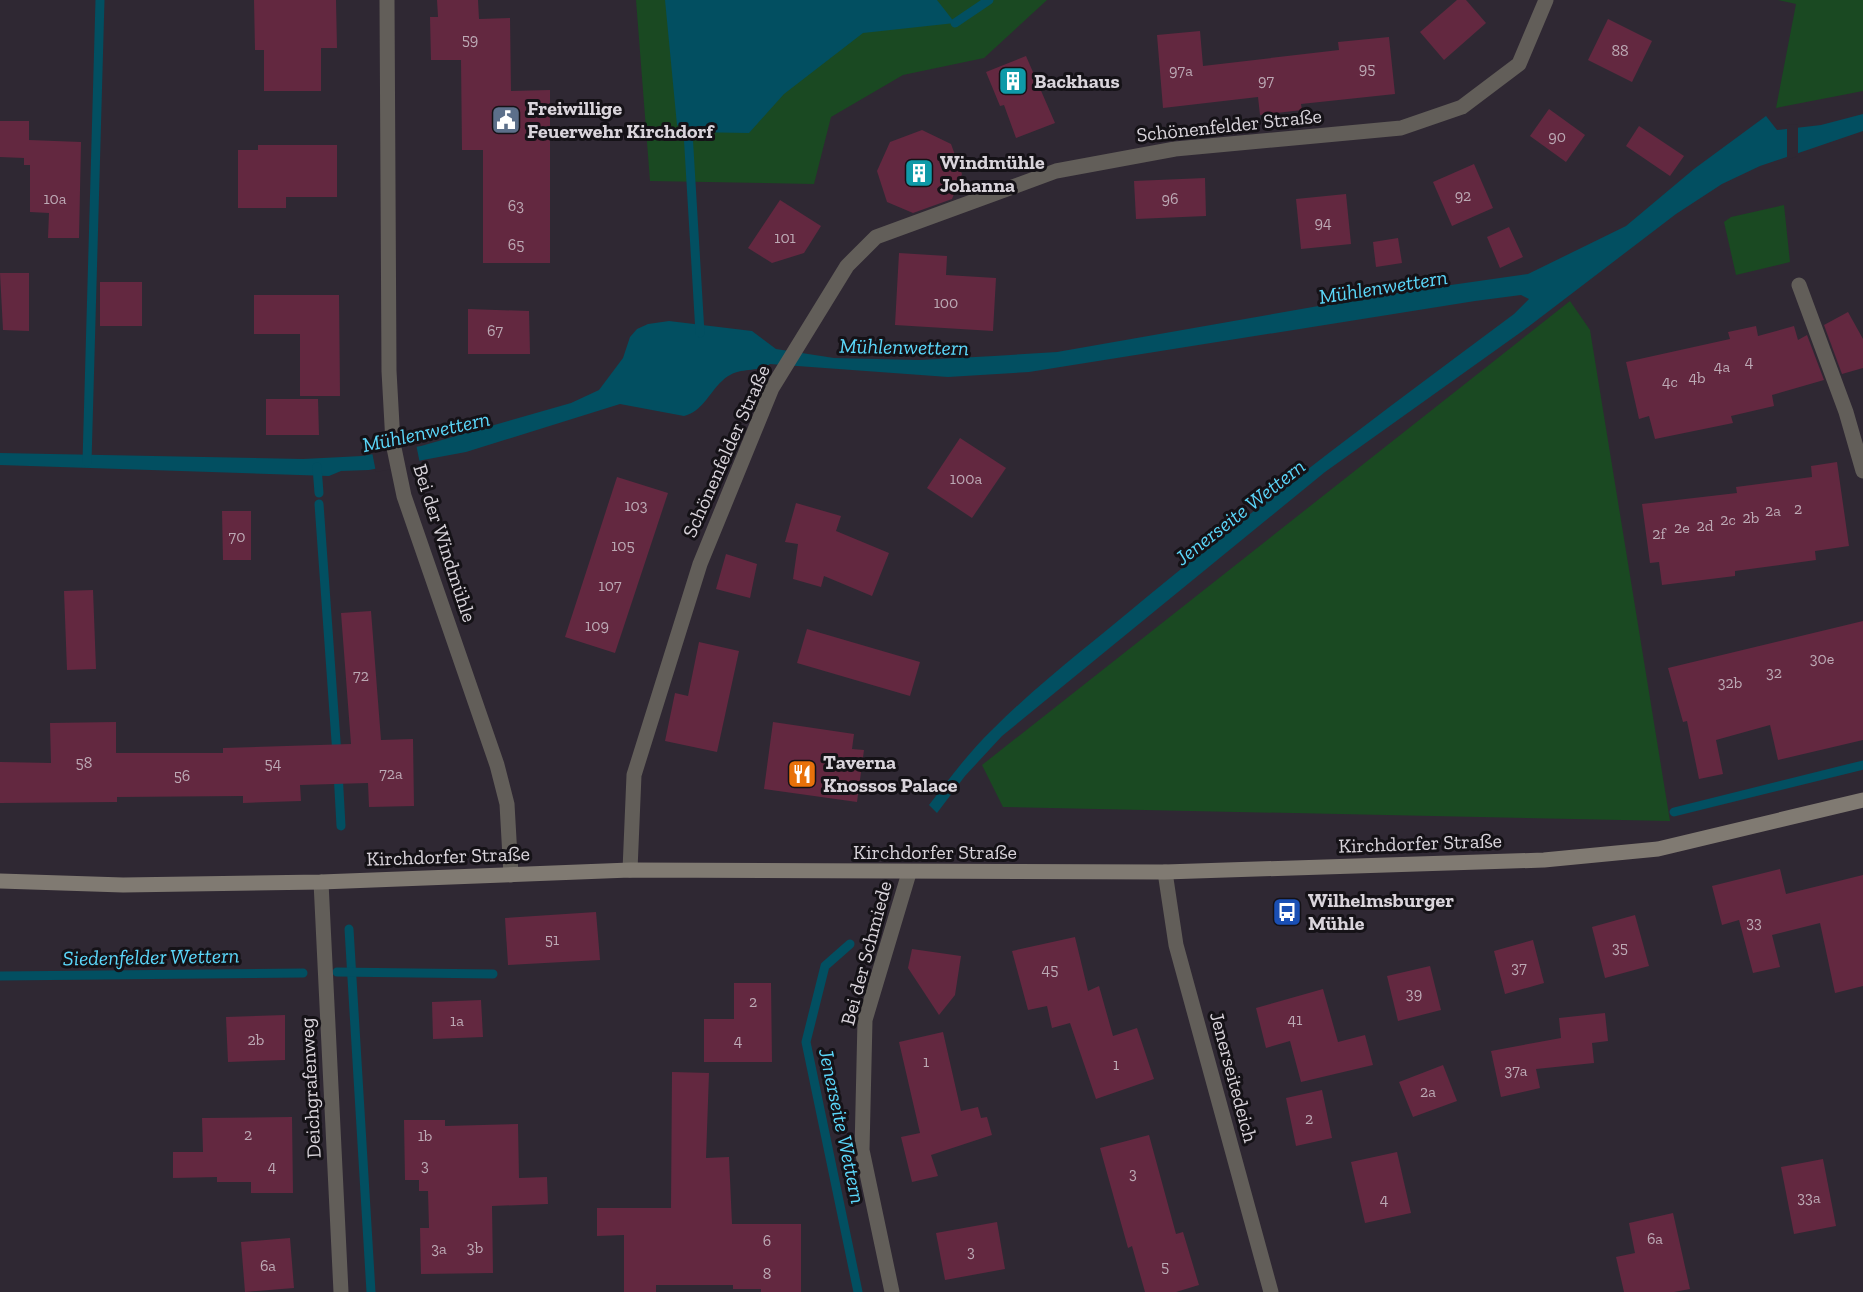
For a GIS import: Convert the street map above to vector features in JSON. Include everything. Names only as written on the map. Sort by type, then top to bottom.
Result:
[{"type":"street","name":"Bei der Windmühle","points":[[387,0],[389,371],[393,443],[399,477],[497,765],[507,804],[511,875]]},
{"type":"street","name":"Schönenfelder Straße","points":[[630,870],[634,775],[700,564],[772,388],[847,266],[876,237],[1056,171],[1175,148],[1401,128],[1462,107],[1519,64],[1546,0]]},
{"type":"street","points":[[1799,285],[1858,431],[1863,471]]},
{"type":"street","name":"Kirchdorfer Straße","points":[[0,881],[123,885],[321,882],[630,870],[909,873],[1165,872],[1544,860],[1658,849],[1863,800]]},
{"type":"street","name":"Jenerseitedeich","points":[[1165,872],[1176,945],[1271,1292]]},
{"type":"street","name":"Bei der Schmiede","points":[[892,1292],[862,1150],[866,1020],[909,873]]},
{"type":"street","name":"Deichgrafenweg","points":[[321,882],[341,1292]]},
{"type":"green space","points":[[636,0],[1047,0],[984,58],[903,75],[831,117],[814,184],[650,181]]},
{"type":"green space","points":[[1778,0],[1863,0],[1863,91],[1776,108],[1796,4]]},
{"type":"green space","points":[[1784,205],[1790,262],[1736,275],[1724,222],[1731,217]]},
{"type":"green space","points":[[1570,301],[1590,330],[1670,821],[1003,807],[982,765]]},
{"type":"water","points":[[665,0],[937,0],[955,23],[863,33],[784,94],[749,133],[688,132],[677,125]]},
{"type":"water","points":[[1863,114],[1863,131],[1760,166],[1722,184],[1676,214],[1528,327],[1325,472],[1002,736],[965,776],[937,813],[929,805],[967,756],[1030,694],[1238,524],[1514,314],[1529,299],[1521,295],[1475,301],[1029,372],[948,377],[770,364],[728,376],[696,411],[684,416],[620,404],[466,452],[369,470],[341,471],[329,476],[0,465],[0,453],[303,459],[362,456],[421,446],[571,403],[599,390],[623,358],[630,337],[637,329],[648,324],[669,321],[752,331],[776,349],[834,358],[919,360],[994,356],[1057,352],[1381,295],[1528,274],[1626,226],[1694,169],[1766,116],[1777,130],[1821,125]]},
{"type":"pier","points":[[1798,124],[1798,156],[1787,160],[1787,125]]},
{"type":"pier","points":[[416,444],[420,464],[376,472],[372,452]]},
{"type":"building","points":[[254,0],[336,0],[337,48],[321,48],[321,91],[264,91],[264,50],[255,50]]},
{"type":"building","points":[[437,0],[478,0],[479,19],[510,18],[511,91],[550,90],[550,263],[483,263],[483,150],[462,150],[461,60],[431,60],[430,17],[438,17]]},
{"type":"building","points":[[1457,0],[1466,0],[1486,23],[1444,60],[1420,32]]},
{"type":"building","points":[[1608,19],[1652,41],[1632,82],[1588,60]]},
{"type":"building","points":[[1200,31],[1203,66],[1339,50],[1338,42],[1389,37],[1395,94],[1301,104],[1302,110],[1260,115],[1258,97],[1163,108],[1157,35]]},
{"type":"building","points":[[1026,56],[1055,123],[1016,138],[1004,105],[1000,106],[986,72]]},
{"type":"building","points":[[1549,109],[1585,135],[1566,162],[1530,136]]},
{"type":"building","points":[[0,121],[29,121],[29,140],[81,142],[79,238],[48,238],[49,213],[30,212],[30,165],[24,165],[24,158],[0,157]]},
{"type":"building","points":[[1639,126],[1684,156],[1670,176],[1626,146]]},
{"type":"building","name":"Windmühle Johanna","points":[[922,130],[951,144],[962,174],[952,199],[913,213],[887,202],[877,171],[890,142]]},
{"type":"building","points":[[258,145],[337,145],[337,197],[286,197],[286,208],[238,208],[238,150],[258,150]]},
{"type":"building","points":[[1474,164],[1493,208],[1452,226],[1433,182]]},
{"type":"building","points":[[1205,178],[1206,216],[1136,219],[1134,181]]},
{"type":"building","points":[[1346,194],[1351,244],[1301,249],[1296,199]]},
{"type":"building","points":[[780,200],[821,226],[804,253],[772,263],[748,248]]},
{"type":"building","points":[[1509,227],[1523,257],[1500,268],[1487,237]]},
{"type":"building","points":[[1398,238],[1402,263],[1376,267],[1373,242]]},
{"type":"building","points":[[899,253],[947,256],[946,275],[996,278],[993,331],[895,325]]},
{"type":"building","points":[[0,273],[29,273],[29,331],[3,330]]},
{"type":"building","points":[[100,282],[142,282],[142,326],[100,326]]},
{"type":"building","points":[[254,295],[339,295],[340,396],[300,396],[300,334],[254,334]]},
{"type":"building","points":[[468,309],[529,311],[530,354],[468,354]]},
{"type":"building","points":[[1848,312],[1863,339],[1863,368],[1842,374],[1824,325]]},
{"type":"building","points":[[1756,326],[1758,336],[1794,326],[1798,340],[1807,335],[1824,380],[1772,395],[1774,406],[1731,416],[1733,423],[1655,439],[1649,416],[1639,419],[1626,362],[1730,339],[1728,332]]},
{"type":"building","points":[[266,399],[318,399],[319,435],[266,435]]},
{"type":"building","points":[[960,438],[1006,468],[972,518],[927,488]]},
{"type":"building","points":[[1837,462],[1849,546],[1815,551],[1816,560],[1735,571],[1735,576],[1662,585],[1659,562],[1650,563],[1642,504],[1737,493],[1736,487],[1812,477],[1811,466]]},
{"type":"building","points":[[617,477],[668,493],[615,653],[565,637]]},
{"type":"building","points":[[796,503],[841,516],[836,531],[889,553],[872,596],[824,576],[821,587],[793,579],[798,544],[785,542]]},
{"type":"building","points":[[222,511],[251,511],[251,560],[223,560]]},
{"type":"building","points":[[726,554],[757,564],[750,598],[716,589]]},
{"type":"building","points":[[93,590],[96,669],[67,670],[64,591]]},
{"type":"building","points":[[371,611],[381,740],[413,739],[414,806],[369,807],[368,783],[300,785],[301,801],[243,803],[243,796],[117,797],[117,802],[0,803],[0,762],[51,763],[50,723],[116,722],[116,753],[223,753],[223,748],[351,744],[341,613]]},
{"type":"building","points":[[1863,621],[1863,740],[1778,760],[1770,725],[1716,740],[1723,774],[1699,779],[1687,721],[1683,722],[1668,668]]},
{"type":"building","points":[[807,629],[920,662],[910,696],[797,663]]},
{"type":"building","points":[[699,642],[739,651],[717,752],[665,741],[675,693],[688,696]]},
{"type":"building","points":[[773,722],[854,734],[852,749],[864,750],[857,802],[764,789]]},
{"type":"building","points":[[1780,869],[1786,894],[1863,875],[1863,986],[1835,993],[1820,923],[1772,935],[1780,967],[1753,973],[1739,920],[1722,925],[1712,886]]},
{"type":"building","points":[[596,912],[600,960],[508,965],[505,918]]},
{"type":"building","points":[[1635,915],[1649,966],[1605,978],[1592,927]]},
{"type":"building","points":[[1075,937],[1088,991],[1099,986],[1113,1036],[1137,1028],[1154,1079],[1096,1099],[1070,1023],[1052,1028],[1047,1006],[1028,1010],[1012,951]]},
{"type":"building","points":[[1533,940],[1544,983],[1505,994],[1494,951]]},
{"type":"building","points":[[912,949],[961,956],[955,995],[939,1015],[908,968]]},
{"type":"building","points":[[1430,966],[1441,1010],[1398,1021],[1387,976]]},
{"type":"building","points":[[734,983],[771,983],[772,1062],[704,1062],[704,1019],[734,1019]]},
{"type":"building","points":[[1323,989],[1338,1042],[1365,1035],[1373,1065],[1301,1082],[1290,1041],[1266,1048],[1256,1008]]},
{"type":"building","points":[[481,1000],[483,1037],[433,1039],[432,1002]]},
{"type":"building","points":[[1605,1013],[1608,1041],[1592,1043],[1594,1063],[1536,1069],[1540,1088],[1501,1097],[1491,1051],[1561,1038],[1559,1018]]},
{"type":"building","points":[[285,1015],[285,1060],[228,1062],[226,1017]]},
{"type":"building","points":[[943,1032],[961,1111],[978,1107],[981,1118],[987,1117],[992,1135],[931,1155],[938,1176],[912,1182],[901,1137],[920,1133],[899,1042]]},
{"type":"building","points":[[1443,1065],[1457,1101],[1413,1117],[1399,1082]]},
{"type":"building","points":[[672,1072],[709,1073],[706,1158],[729,1157],[732,1224],[801,1224],[801,1292],[761,1292],[761,1289],[733,1289],[733,1285],[656,1285],[656,1292],[624,1292],[624,1235],[597,1236],[597,1208],[671,1208]]},
{"type":"building","points":[[1322,1090],[1332,1138],[1296,1146],[1286,1098]]},
{"type":"building","points":[[292,1117],[293,1193],[251,1193],[251,1182],[217,1182],[217,1177],[173,1178],[173,1152],[203,1152],[202,1118]]},
{"type":"building","points":[[404,1120],[445,1120],[445,1126],[518,1124],[519,1178],[547,1177],[548,1204],[492,1206],[493,1273],[421,1274],[420,1228],[429,1228],[428,1191],[419,1191],[419,1180],[405,1180]]},
{"type":"building","points":[[1149,1135],[1176,1234],[1183,1232],[1199,1285],[1176,1292],[1145,1292],[1132,1246],[1128,1248],[1100,1148]]},
{"type":"building","points":[[1397,1152],[1411,1213],[1365,1223],[1351,1162]]},
{"type":"building","points":[[1823,1159],[1836,1226],[1794,1234],[1781,1167]]},
{"type":"building","points":[[1673,1213],[1690,1289],[1674,1292],[1624,1292],[1616,1257],[1635,1253],[1629,1223]]},
{"type":"building","points":[[997,1222],[1005,1269],[945,1280],[936,1233]]},
{"type":"building","points":[[290,1238],[294,1288],[245,1292],[241,1242]]},
{"type":"waterway","points":[[87,462],[100,0]]},
{"type":"waterway","points":[[955,23],[989,0]]},
{"type":"waterway","points":[[688,132],[700,333]]},
{"type":"waterway","points":[[317,467],[319,493]]},
{"type":"waterway","points":[[319,504],[337,755]]},
{"type":"waterway","points":[[1674,812],[1863,765]]},
{"type":"waterway","points":[[338,772],[341,826]]},
{"type":"waterway","points":[[349,929],[371,1292]]},
{"type":"waterway","name":"Jenerseite Wettern","points":[[850,944],[825,966],[806,1042],[858,1292]]},
{"type":"waterway","name":"Siedenfelder Wettern","points":[[337,972],[493,974]]},
{"type":"waterway","name":"Siedenfelder Wettern","points":[[0,976],[303,973]]},
{"type":"place","name":"Backhaus","points":[[1013,81]]},
{"type":"place","name":"Freiwillige Feuerwehr Kirchdorf","points":[[506,120]]},
{"type":"place","name":"Windmühle Johanna","points":[[919,173]]},
{"type":"place","name":"Taverna Knossos Palace","points":[[802,774]]},
{"type":"place","name":"Wilhelmsburger Mühle","points":[[1287,912]]},
{"type":"water label","name":"Mühlenwettern","points":[[1383,287]]},
{"type":"water label","name":"Mühlenwettern","points":[[904,347]]},
{"type":"water label","name":"Mühlenwettern","points":[[426,432]]}]
